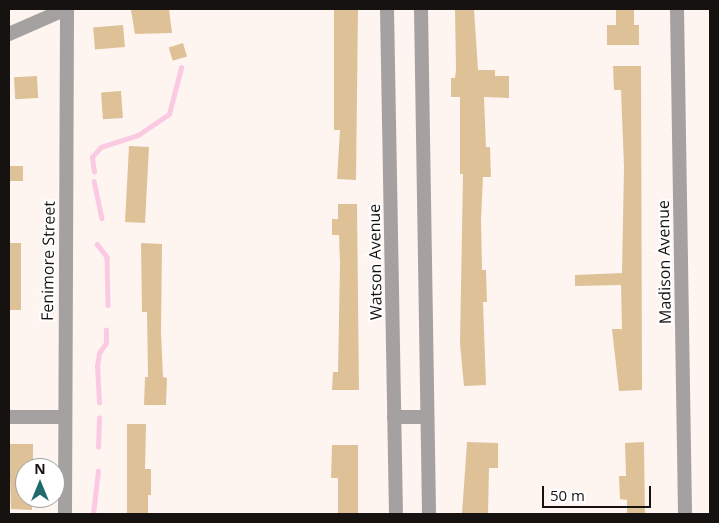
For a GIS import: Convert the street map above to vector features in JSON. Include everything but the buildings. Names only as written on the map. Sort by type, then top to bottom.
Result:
[{"type":"street","points":[[9,34],[66,9]]},
{"type":"street","name":"Fenimore Street","points":[[65,514],[66,9]]},
{"type":"street","name":"Watson Avenue","points":[[387,9],[396,514]]},
{"type":"street","points":[[421,9],[429,514]]},
{"type":"street","name":"Madison Avenue","points":[[678,9],[685,514]]},
{"type":"street","points":[[9,417],[64,417]]},
{"type":"street","points":[[394,417],[428,417]]},
{"type":"waterway","points":[[94,172],[92,157],[101,147],[138,135],[169,114],[181,68]]},
{"type":"waterway","points":[[94,181],[102,218]]},
{"type":"waterway","points":[[97,244],[107,257],[108,305]]},
{"type":"waterway","points":[[99,403],[97,366],[99,353],[106,343],[106,330]]},
{"type":"waterway","points":[[98,447],[99,418]]},
{"type":"waterway","points":[[93,514],[98,471]]}]
